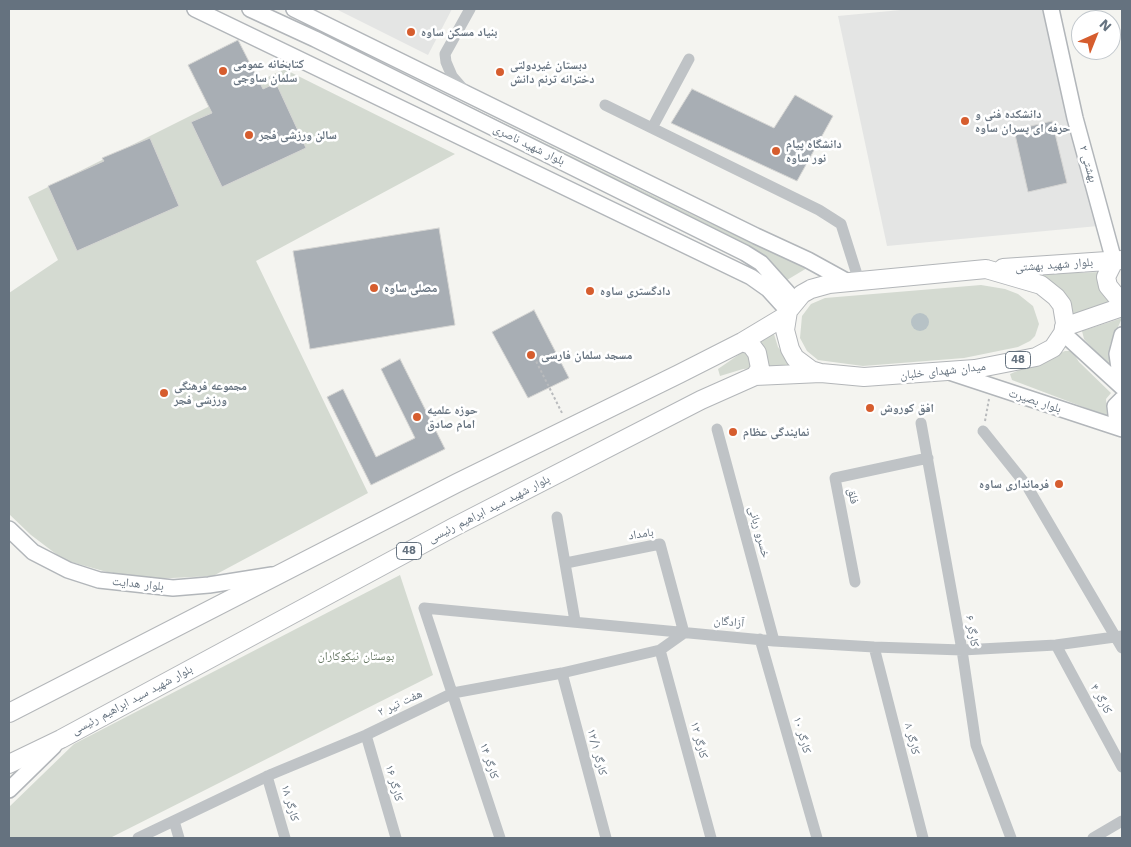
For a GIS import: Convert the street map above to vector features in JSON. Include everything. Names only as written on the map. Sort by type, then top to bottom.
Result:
[{"type":"main road","points":[[195,9],[751,277],[768,288],[790,309]]},
{"type":"main road","name":"بلوار شهید ناصری","points":[[250,9],[315,39],[745,253],[761,263],[790,309]]},
{"type":"main road","name":"بلوار شهید ناصری","points":[[294,9],[854,282]]},
{"type":"main road","name":"بهشتی ۲","points":[[1052,9],[1075,118],[1118,260]]},
{"type":"main road","points":[[1118,260],[1106,277],[1108,286],[1122,303]]},
{"type":"main road","name":"بلوار شهید بهشتی","points":[[986,269],[1118,260]]},
{"type":"main road","points":[[9,713],[281,573],[742,342],[790,309],[802,294],[815,287],[986,269],[1032,282],[1050,291],[1062,305],[1064,330],[1122,388]]},
{"type":"main road","name":"48","points":[[1064,330],[1122,307]]},
{"type":"main road","name":"میدان شهدای خلبان","points":[[790,309],[785,330],[790,349],[803,365],[821,374],[864,378],[975,369],[1044,354],[1052,348],[1064,330]]},
{"type":"main road","points":[[1122,335],[1117,354],[1122,374]]},
{"type":"main road","points":[[742,342],[750,345],[758,353],[760,368],[756,376]]},
{"type":"main road","name":"بلوار بصیرت","points":[[948,372],[1122,429]]},
{"type":"main road","name":"بلوار شهید سید ابراهیم رئیسی","points":[[9,764],[454,527],[701,400],[756,376],[821,374]]},
{"type":"main road","points":[[1122,399],[1115,406],[1116,415],[1122,423]]},
{"type":"main road","name":"بلوار هدایت","points":[[9,529],[33,552],[68,570],[99,580],[173,588],[209,585],[281,573]]},
{"type":"main road","points":[[9,790],[61,738]]},
{"type":"street","points":[[470,9],[445,54],[452,76],[470,96]]},
{"type":"street","points":[[652,128],[688,59]]},
{"type":"street","points":[[605,105],[819,210],[841,224],[854,282]]},
{"type":"street","name":"کارگر ۶","points":[[921,423],[962,650],[976,745],[1011,838]]},
{"type":"street","name":"خسرو ربانی","points":[[716,429],[774,641]]},
{"type":"street","points":[[983,431],[1027,486],[1118,636],[1122,648]]},
{"type":"street","name":"فلق","points":[[855,582],[835,478],[928,458]]},
{"type":"street","points":[[556,517],[566,562],[575,621]]},
{"type":"street","name":"بامداد","points":[[566,562],[660,544],[684,633]]},
{"type":"street","name":"آزادگان","points":[[453,693],[424,608],[774,641],[874,647],[962,650],[1056,645],[1118,636]]},
{"type":"street","name":"هفت تیر ۲","points":[[138,838],[267,776],[366,735],[453,693],[562,673],[660,650],[684,633]]},
{"type":"street","name":"کارگر ۱۰","points":[[760,639],[817,838]]},
{"type":"street","name":"کارگر ۴","points":[[1056,645],[1122,767]]},
{"type":"street","name":"کارگر ۸","points":[[874,647],[919,837]]},
{"type":"street","name":"کارگر ۱۲","points":[[660,650],[711,838]]},
{"type":"street","name":"کارگر ۱۲/۱","points":[[562,673],[606,838]]},
{"type":"street","name":"کارگر ۱۴","points":[[453,693],[500,838]]},
{"type":"street","name":"کارگر ۱۶","points":[[366,735],[396,838]]},
{"type":"street","name":"کارگر ۱۸","points":[[267,776],[285,838]]},
{"type":"street","points":[[174,821],[179,838]]},
{"type":"street","points":[[1093,838],[1122,821]]},
{"type":"path","points":[[534,357],[570,428]]},
{"type":"path","points":[[983,431],[992,386]]},
{"type":"shaded area","name":"بنیاد مسکن ساوه","points":[[336,9],[452,9],[428,55]]},
{"type":"shaded area","name":"دانشکده فنی و حرفه ای پسران ساوه","points":[[911,9],[1042,9],[1098,226],[887,246],[838,16]]},
{"type":"shaded area","points":[[920,313],[928,318],[929,322],[924,330],[920,331],[912,326],[911,322],[916,314]]},
{"type":"green space","name":"مجموعه فرهنگی ورزشی فجر","points":[[284,69],[455,154],[256,261],[368,493],[213,576],[151,579],[107,572],[64,560],[31,535],[9,514],[9,293],[58,260],[28,197]]},
{"type":"green space","points":[[473,108],[699,218],[807,268],[787,280],[763,255],[490,122]]},
{"type":"green space","points":[[1101,272],[1110,301],[1073,316],[1072,306],[1067,297],[1059,287],[1040,274]]},
{"type":"green space","points":[[981,285],[1005,289],[1018,294],[1033,306],[1039,324],[1035,336],[1030,341],[1018,347],[964,358],[863,366],[818,360],[807,351],[800,338],[802,316],[811,304],[825,298]]},
{"type":"green space","points":[[1122,318],[1110,345],[1112,370],[1084,339],[1082,331]]},
{"type":"green space","points":[[773,331],[778,347],[791,365],[743,369],[720,376],[718,369]]},
{"type":"green space","points":[[1065,351],[1072,351],[1079,362],[1111,393],[1106,399],[1107,416],[1012,380],[1010,374]]},
{"type":"green space","name":"بوستان نیکوکاران","points":[[400,575],[433,675],[110,838],[9,838],[9,807],[74,744]]},
{"type":"building","name":"سالن ورزشی فجر","points":[[238,40],[263,89],[276,83],[306,148],[222,187],[191,122],[212,113],[188,65]]},
{"type":"building","points":[[692,89],[774,128],[795,95],[833,116],[797,181],[671,123]]},
{"type":"building","points":[[1052,121],[1067,183],[1028,192],[1014,130]]},
{"type":"building","points":[[150,138],[179,206],[77,251],[48,186],[104,161],[102,158]]},
{"type":"building","name":"مصلی ساوه","points":[[439,228],[455,325],[310,349],[293,251]]},
{"type":"building","name":"مسجد سلمان فارسی","points":[[534,310],[569,378],[528,398],[492,332]]},
{"type":"building","name":"حوزه علمیه امام صادق","points":[[400,359],[445,449],[371,485],[327,397],[343,389],[376,457],[415,438],[381,369]]},
{"type":"place","name":"بنیاد مسکن ساوه","points":[[411,32]]},
{"type":"place","name":"کتابخانه عمومی سلمان ساوجی","points":[[223,71]]},
{"type":"place","name":"دبستان غیردولتی دخترانه ترنم دانش","points":[[500,72]]},
{"type":"place","name":"دانشکده فنی و حرفه ای پسران ساوه","points":[[965,121]]},
{"type":"place","name":"سالن ورزشی فجر","points":[[249,135]]},
{"type":"place","name":"دانشگاه پیام نور ساوه","points":[[776,151]]},
{"type":"place","name":"مصلی ساوه","points":[[374,288]]},
{"type":"place","name":"دادگستری ساوه","points":[[590,291]]},
{"type":"place","name":"مسجد سلمان فارسی","points":[[531,355]]},
{"type":"place","name":"مجموعه فرهنگی ورزشی فجر","points":[[164,393]]},
{"type":"place","name":"افق کوروش","points":[[870,408]]},
{"type":"place","name":"حوزه علمیه امام صادق","points":[[417,417]]},
{"type":"place","name":"نمایندگی عظام","points":[[733,432]]},
{"type":"place","name":"فرمانداری ساوه","points":[[1059,484]]}]
